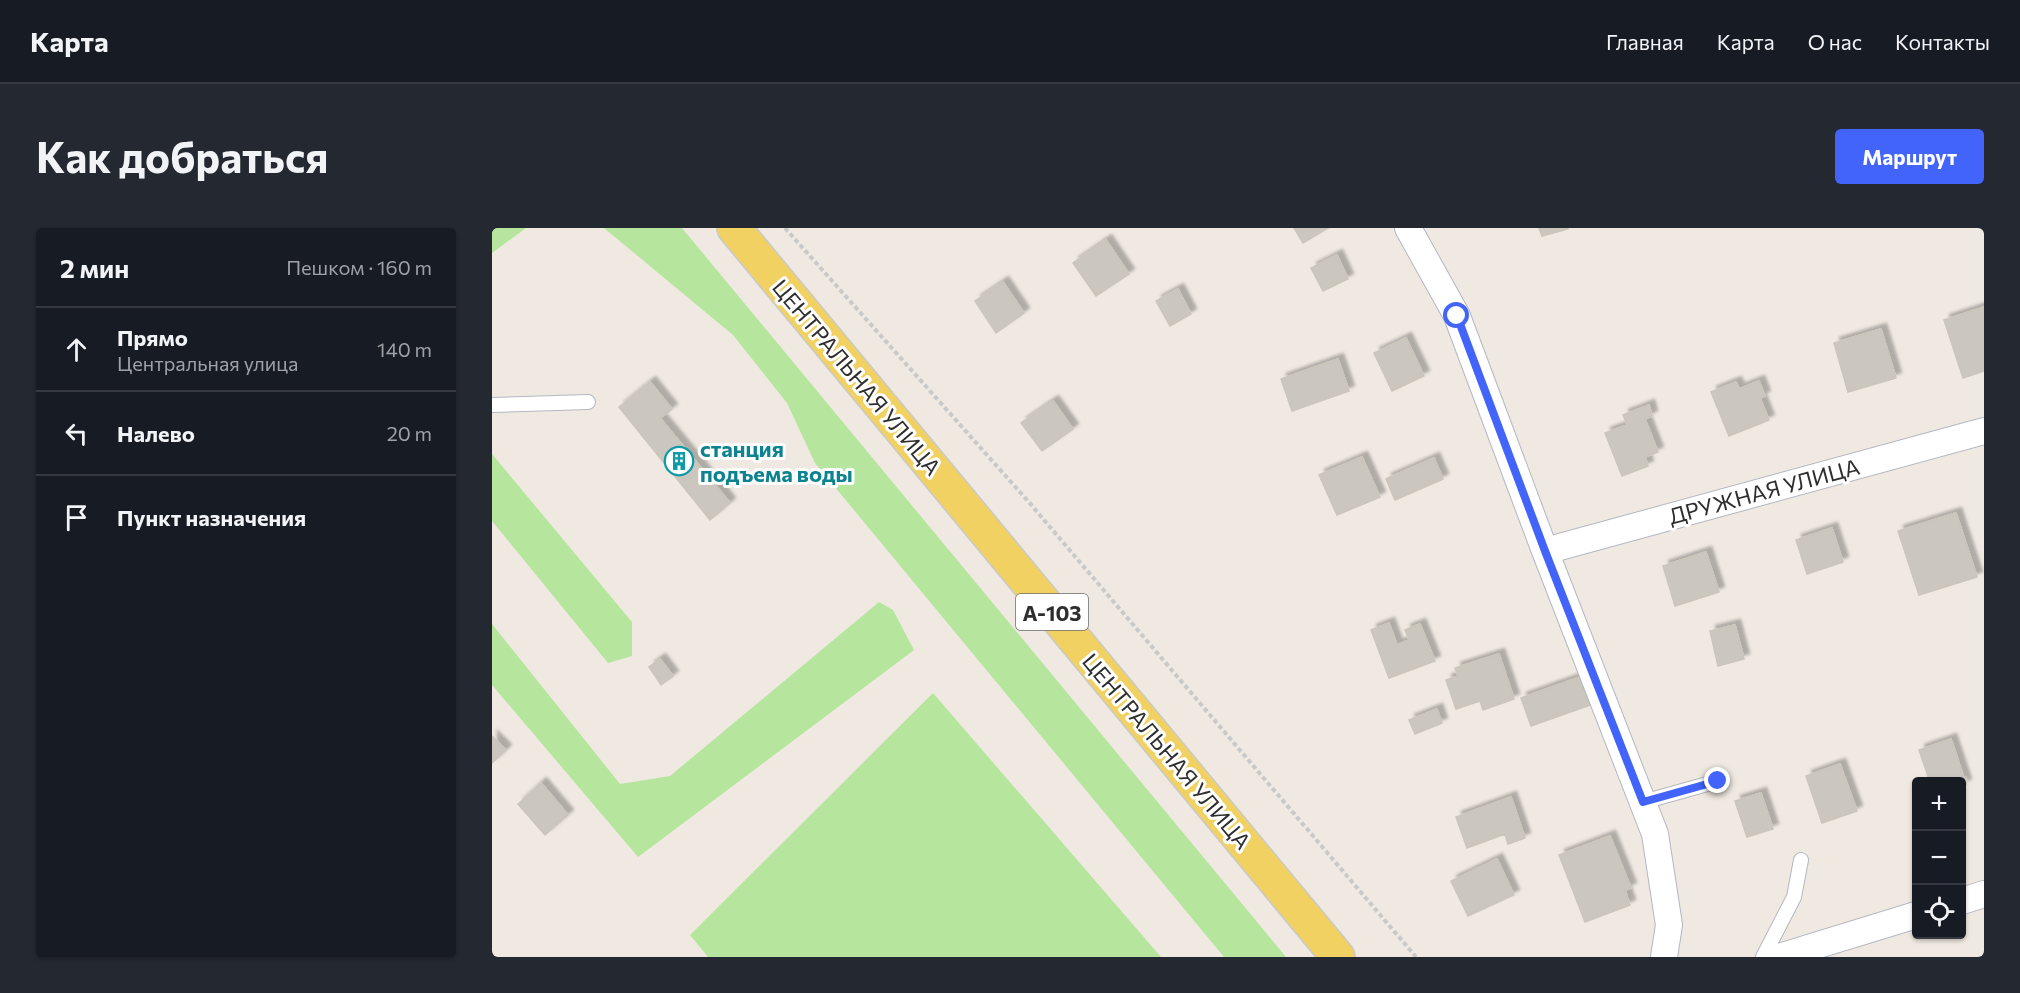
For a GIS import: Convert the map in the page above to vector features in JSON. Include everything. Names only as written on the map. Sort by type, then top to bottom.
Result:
[{"type":"main road","name":"ЦЕНТРАЛЬНАЯ УЛИЦА","points":[[734,228],[1338,957]]},
{"type":"street","points":[[1408,228],[1457,316],[1655,834],[1670,925],[1664,957]]},
{"type":"street","name":"ДРУЖНАЯ УЛИЦА","points":[[1545,551],[1984,431]]},
{"type":"street","points":[[1966,900],[1984,894]]},
{"type":"street","points":[[1779,957],[1912,917]]},
{"type":"lane","points":[[492,405],[588,402]]},
{"type":"lane","points":[[1643,802],[1718,781]]},
{"type":"lane","points":[[1764,957],[1794,897],[1801,860]]},
{"type":"path","points":[[785,228],[1027,500],[1416,957]]},
{"type":"green space","points":[[492,228],[526,228],[492,253]]},
{"type":"green space","points":[[604,228],[682,228],[1286,957],[1224,957],[815,463],[787,403],[733,335]]},
{"type":"green space","points":[[492,454],[632,622],[632,656],[608,663],[492,521]]},
{"type":"green space","points":[[879,602],[893,610],[914,650],[638,857],[492,685],[492,624],[620,784],[670,776]]},
{"type":"green space","points":[[933,693],[1161,957],[708,957],[690,935]]},
{"type":"building","points":[[1294,228],[1328,228],[1303,243]]},
{"type":"building","points":[[1539,228],[1568,228],[1568,229],[1542,236]]},
{"type":"building","points":[[1106,240],[1129,274],[1096,296],[1073,263]]},
{"type":"building","points":[[1337,255],[1348,279],[1323,291],[1311,268]]},
{"type":"building","points":[[1003,282],[1024,313],[996,333],[975,301]]},
{"type":"building","points":[[1178,289],[1191,314],[1170,326],[1156,301]]},
{"type":"building","points":[[1984,307],[1984,371],[1963,378],[1944,320]]},
{"type":"building","points":[[1881,329],[1896,378],[1848,392],[1834,343]]},
{"type":"building","points":[[1406,338],[1424,376],[1392,391],[1374,353]]},
{"type":"building","points":[[1338,359],[1349,391],[1292,411],[1281,379]]},
{"type":"building","points":[[1759,381],[1765,396],[1760,398],[1769,420],[1729,436],[1711,392],[1736,382],[1739,389]]},
{"type":"building","name":"станция подъема воды","points":[[650,382],[672,409],[660,418],[730,503],[710,520],[619,407]]},
{"type":"building","points":[[1053,401],[1073,429],[1042,451],[1021,423]]},
{"type":"building","points":[[1649,405],[1652,416],[1645,419],[1658,452],[1645,457],[1648,466],[1622,476],[1605,433],[1627,425],[1623,415]]},
{"type":"building","points":[[1362,457],[1380,497],[1337,515],[1319,475]]},
{"type":"building","points":[[1434,458],[1443,479],[1395,500],[1386,479]]},
{"type":"building","points":[[1956,513],[1977,577],[1919,595],[1898,531]]},
{"type":"building","points":[[1832,528],[1843,562],[1807,574],[1796,540]]},
{"type":"building","points":[[1706,552],[1719,592],[1675,606],[1663,566]]},
{"type":"building","points":[[1389,623],[1397,645],[1409,640],[1405,630],[1420,624],[1435,661],[1389,678],[1371,630]]},
{"type":"building","points":[[1735,625],[1744,659],[1718,666],[1710,631]]},
{"type":"building","points":[[1499,654],[1514,699],[1483,710],[1480,701],[1456,709],[1446,680],[1458,676],[1455,668]]},
{"type":"building","points":[[660,659],[673,676],[661,685],[649,667]]},
{"type":"building","points":[[1583,676],[1593,704],[1531,726],[1521,698]]},
{"type":"building","points":[[1437,709],[1442,723],[1415,734],[1409,720]]},
{"type":"building","points":[[492,736],[506,750],[492,763]]},
{"type":"building","points":[[1951,739],[1964,777],[1928,777],[1919,750]]},
{"type":"building","points":[[1840,764],[1857,811],[1822,823],[1806,776]]},
{"type":"building","points":[[541,783],[568,815],[545,835],[518,804]]},
{"type":"building","points":[[1761,793],[1773,829],[1747,837],[1735,801]]},
{"type":"building","points":[[1511,797],[1525,838],[1508,844],[1505,834],[1467,848],[1456,817]]},
{"type":"building","points":[[1610,836],[1631,888],[1625,890],[1630,905],[1585,922],[1559,855]]},
{"type":"building","points":[[1497,859],[1514,895],[1468,916],[1451,881]]},
{"type":"place","name":"станция подъема воды","points":[[679,461]]},
{"type":"route","points":[[1457,316],[1545,551],[1643,802],[1718,781]]}]
